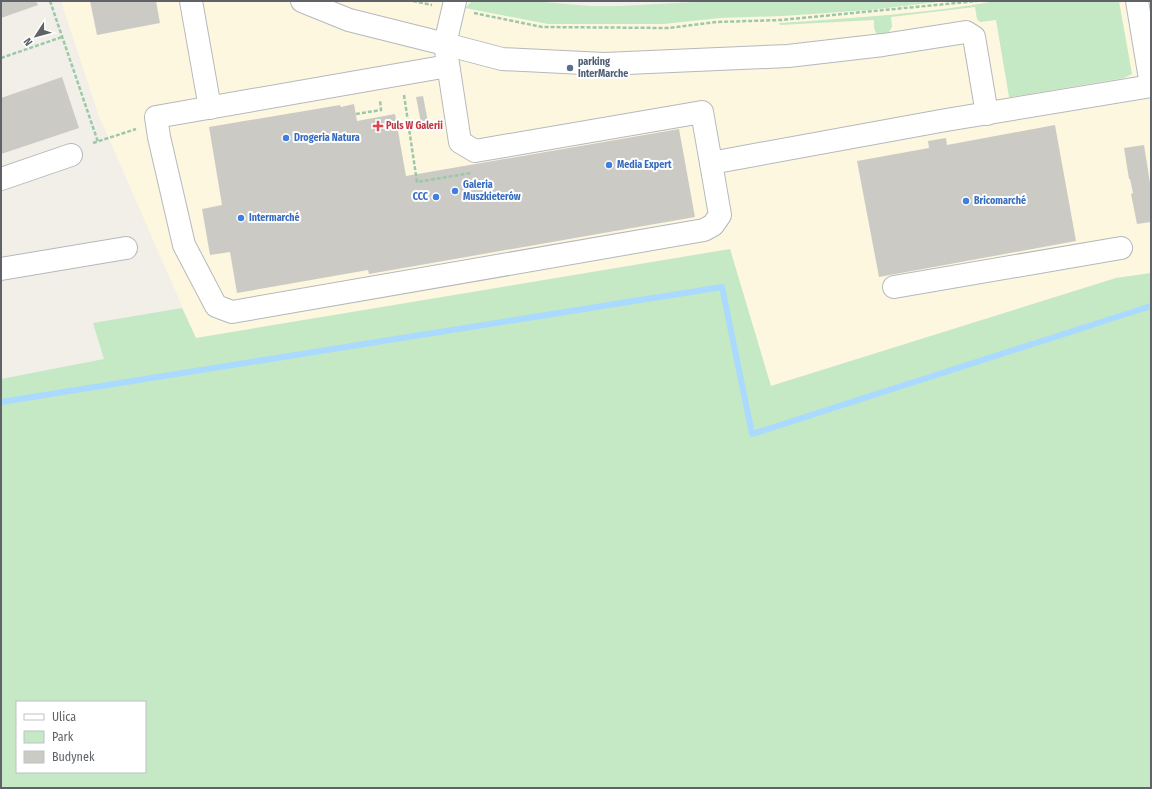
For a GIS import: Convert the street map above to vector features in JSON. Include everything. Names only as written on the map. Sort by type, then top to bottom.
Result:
[{"type":"lane","points":[[191,1],[210,108]]},
{"type":"lane","points":[[302,1],[349,20],[502,59],[604,64],[788,56],[883,45],[966,32],[974,38],[987,114]]},
{"type":"lane","points":[[711,163],[938,122],[1151,86],[1137,1]]},
{"type":"lane","points":[[448,66],[156,117],[158,132],[184,245],[216,306],[232,312],[704,230],[713,225],[720,215],[702,112],[475,151],[460,142],[445,44],[454,5]]},
{"type":"lane","points":[[1,179],[72,155]]},
{"type":"lane","points":[[1,269],[126,248]]},
{"type":"lane","points":[[894,287],[1122,248]]},
{"type":"path","points":[[50,1],[98,142]]},
{"type":"path","points":[[413,1],[454,5],[542,27],[668,28],[716,22],[781,20],[977,1]]},
{"type":"path","points":[[1,58],[62,37]]},
{"type":"path","points":[[94,143],[133,129],[150,125],[152,133],[158,132]]},
{"type":"shaded area","points":[[61,1],[473,1],[545,16],[861,1],[1151,1],[1151,273],[1116,278],[770,386],[730,249],[196,338],[99,116]]},
{"type":"green space","points":[[472,1],[531,1],[590,6],[620,6],[714,1],[947,1],[869,10],[783,16],[720,18],[664,24],[548,24],[465,8]]},
{"type":"green space","points":[[996,1],[1119,1],[1132,74],[1124,78],[1009,97],[996,20],[980,22],[977,19],[975,7],[891,17],[892,27],[889,32],[879,35],[875,30],[874,20],[780,25],[779,23],[915,12]]},
{"type":"green space","points":[[730,249],[771,386],[1116,278],[1151,273],[1151,788],[1,788],[1,379],[104,359],[93,323],[182,308],[196,338]]},
{"type":"building","points":[[1,1],[36,1],[38,5],[1,18]]},
{"type":"building","points":[[90,1],[156,1],[160,23],[97,35]]},
{"type":"building","points":[[62,77],[79,128],[1,154],[1,98]]},
{"type":"building","points":[[423,96],[429,127],[422,128],[416,97]]},
{"type":"building","name":"Galeria Muszkieterów","points":[[354,104],[357,121],[395,114],[406,176],[679,129],[695,217],[369,274],[368,270],[237,293],[230,252],[210,255],[202,209],[222,205],[209,127],[340,105],[341,107]]},
{"type":"building","name":"Bricomarché","points":[[1055,125],[1076,241],[879,277],[857,161],[929,148],[928,141],[946,138],[947,145]]},
{"type":"building","points":[[1144,145],[1151,189],[1151,222],[1137,224],[1131,194],[1133,193],[1124,148]]},
{"type":"waterway","points":[[1,402],[722,287],[752,434],[1151,306]]},
{"type":"place","name":"parking InterMarche","points":[[570,68]]},
{"type":"place","name":"Puls W Galerii","points":[[378,126]]},
{"type":"place","name":"Drogeria Natura","points":[[286,138]]},
{"type":"place","name":"Media Expert","points":[[609,165]]},
{"type":"place","name":"Galeria Muszkieterów","points":[[455,191]]},
{"type":"place","name":"CCC","points":[[436,197]]},
{"type":"place","name":"Bricomarché","points":[[966,201]]},
{"type":"place","name":"Intermarché","points":[[241,218]]}]
